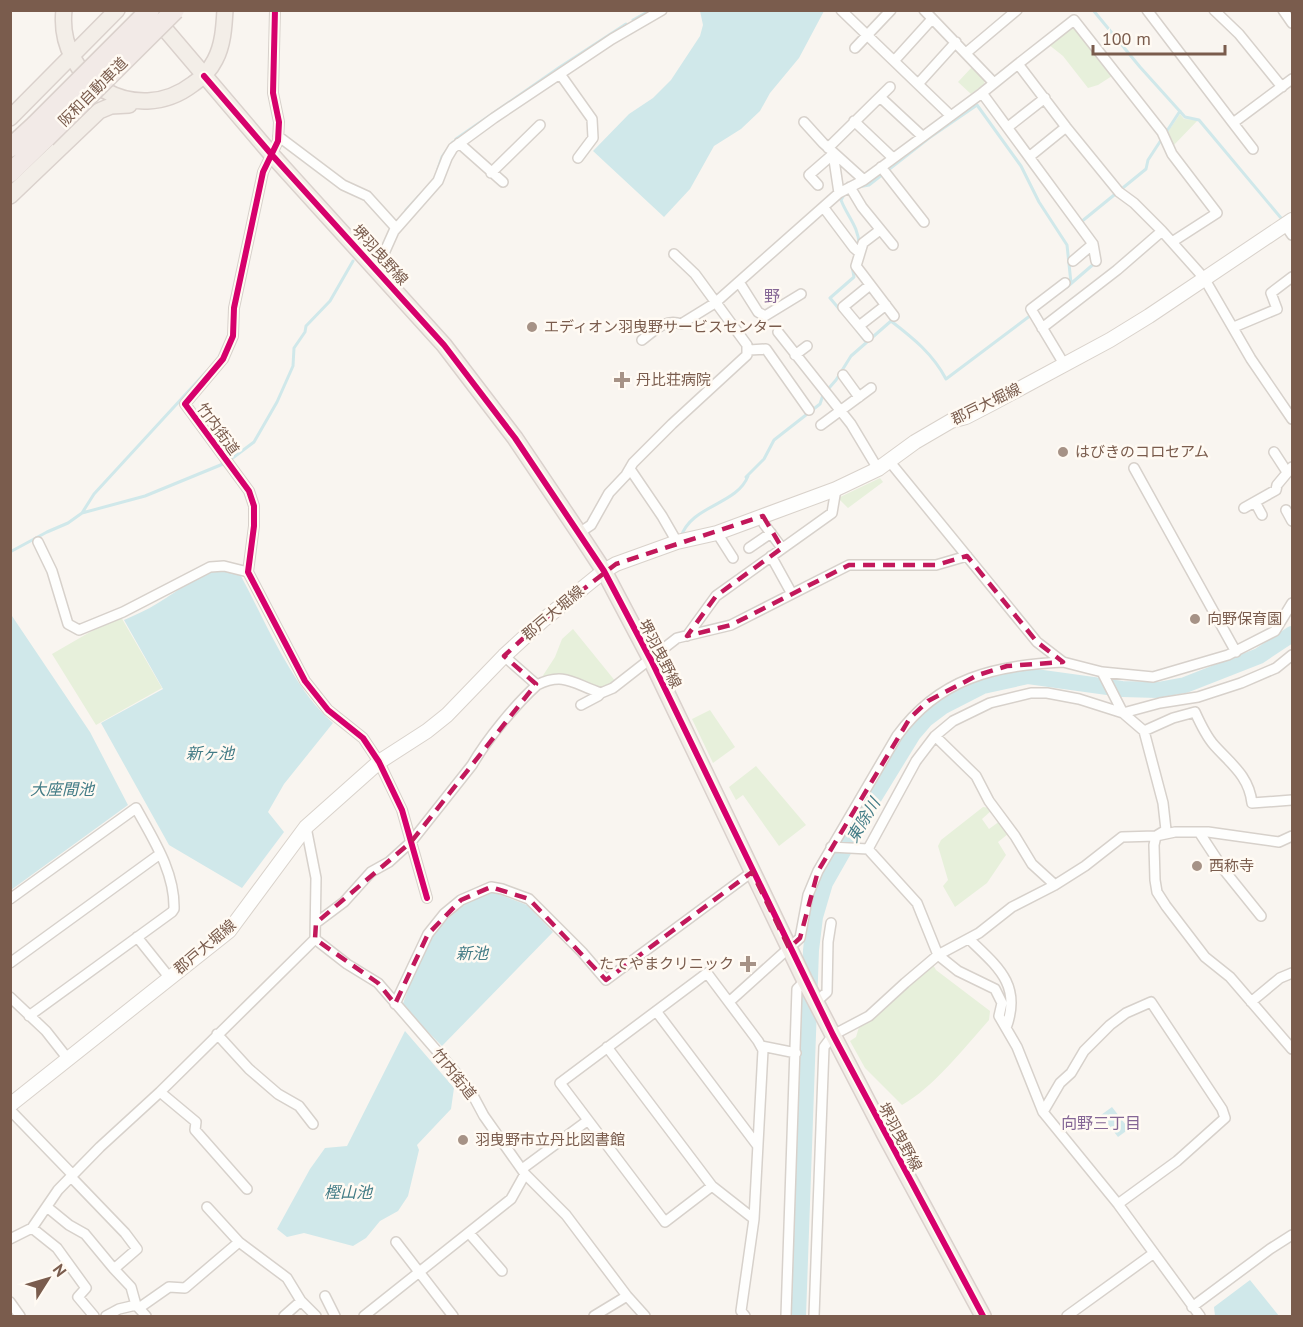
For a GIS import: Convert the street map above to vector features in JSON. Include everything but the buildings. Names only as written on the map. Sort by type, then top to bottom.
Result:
[{"type":"highway","name":"阪和自動車道","points":[[10,148],[150,10]]},
{"type":"highway","name":"阪和自動車道","points":[[10,173],[175,10]]},
{"type":"main road","points":[[64,10],[63,32],[72,56],[90,80],[108,93],[124,99],[149,101]]},
{"type":"main road","points":[[10,118],[117,10]]},
{"type":"main road","name":"堺羽曳野線","points":[[150,10],[272,155],[444,345],[515,438],[604,571],[651,660],[789,948],[801,980],[820,999],[825,1019],[833,1035],[983,1317]]},
{"type":"main road","points":[[10,196],[103,109],[149,101],[180,92],[204,75],[218,54],[225,10]]},
{"type":"main road","name":"郡戸大堀線","points":[[10,1105],[236,923],[306,827],[379,762],[428,731],[447,715],[504,656],[542,621],[604,571],[616,564],[677,542],[717,533],[836,489],[884,465],[915,442],[951,421],[966,417],[1149,316],[1204,278],[1290,227]]},
{"type":"street","name":"竹内街道","points":[[248,573],[254,526],[253,500],[185,404],[224,358],[233,336],[234,308],[263,172],[278,136],[278,114],[273,93],[275,10]]},
{"type":"street","points":[[377,269],[396,228],[438,181],[447,158],[459,143],[612,39],[662,10]]},
{"type":"street","points":[[855,48],[891,10]]},
{"type":"street","points":[[924,10],[994,83]]},
{"type":"street","points":[[966,53],[1017,10]]},
{"type":"street","points":[[1147,10],[1253,149]]},
{"type":"street","points":[[1214,10],[1239,34],[1282,87]]},
{"type":"street","points":[[1283,10],[1293,22]]},
{"type":"street","points":[[841,11],[951,116]]},
{"type":"street","points":[[894,61],[932,19]]},
{"type":"street","points":[[642,340],[663,324],[674,321],[681,324],[715,303],[838,194],[864,180],[951,116],[1074,20],[1162,132],[1172,154],[1217,213],[1172,242]]},
{"type":"street","points":[[918,84],[956,42]]},
{"type":"street","points":[[1018,64],[1119,192],[1134,203],[1162,231],[1204,278],[1251,359],[1293,419]]},
{"type":"street","points":[[560,74],[592,119],[593,138],[578,158]]},
{"type":"street","points":[[1233,123],[1293,79]]},
{"type":"street","points":[[818,185],[809,175],[831,152],[854,122],[890,87]]},
{"type":"street","points":[[982,93],[1093,244],[1096,261]]},
{"type":"street","points":[[879,97],[922,136]]},
{"type":"street","points":[[1008,128],[1045,98]]},
{"type":"street","points":[[804,122],[831,152],[864,180]]},
{"type":"street","points":[[854,122],[893,158]]},
{"type":"street","points":[[491,173],[540,125]]},
{"type":"street","points":[[1029,157],[1066,127]]},
{"type":"street","points":[[278,136],[343,184],[367,196],[396,228]]},
{"type":"street","points":[[459,143],[503,182]]},
{"type":"street","points":[[831,152],[838,194]]},
{"type":"street","points":[[881,167],[907,208],[924,222]]},
{"type":"street","points":[[850,187],[862,207],[893,245]]},
{"type":"street","points":[[824,207],[854,248],[861,253]]},
{"type":"street","points":[[880,230],[863,243],[856,266],[894,316]]},
{"type":"street","points":[[1042,328],[1085,290],[1117,270],[1162,231]]},
{"type":"street","points":[[1073,261],[1093,244]]},
{"type":"street","points":[[579,533],[591,525],[609,493],[630,470],[633,463],[747,355],[747,345],[694,274],[674,254]]},
{"type":"street","points":[[1129,258],[1136,266]]},
{"type":"street","points":[[1234,327],[1277,309],[1271,293],[1293,277]]},
{"type":"street","points":[[739,282],[766,321],[801,294]]},
{"type":"street","points":[[1064,364],[1031,309],[1065,283]]},
{"type":"street","points":[[868,337],[843,307],[870,285]]},
{"type":"street","points":[[858,326],[886,305]]},
{"type":"street","points":[[778,332],[819,387],[826,392],[884,465],[967,556],[1037,642],[1063,662]]},
{"type":"street","points":[[795,355],[807,346]]},
{"type":"street","points":[[748,350],[766,349],[809,410]]},
{"type":"street","points":[[843,375],[859,397]]},
{"type":"street","points":[[821,425],[872,388]]},
{"type":"street","points":[[1244,507],[1276,490],[1277,485],[1290,469],[1274,452]]},
{"type":"street","points":[[1134,468],[1236,651]]},
{"type":"street","points":[[630,470],[677,542]]},
{"type":"street","points":[[687,636],[716,596],[832,513],[836,489]]},
{"type":"street","points":[[1255,502],[1262,515]]},
{"type":"street","points":[[1286,510],[1293,521]]},
{"type":"street","points":[[763,516],[764,524],[782,548]]},
{"type":"street","points":[[717,533],[733,558]]},
{"type":"street","points":[[749,548],[771,533]]},
{"type":"street","points":[[38,542],[52,571],[68,624],[79,630],[123,612],[210,567],[224,566],[248,573],[306,681],[328,710],[363,738],[379,762],[402,810],[427,898]]},
{"type":"street","points":[[771,556],[792,594]]},
{"type":"street","points":[[581,705],[613,688],[677,639],[731,625],[849,565],[936,565],[967,556]]},
{"type":"street","points":[[729,1002],[800,938],[808,895],[831,847],[897,736],[910,718],[928,701],[978,675],[1007,666],[1063,662],[1083,665],[1102,672],[1153,676],[1228,655],[1275,631],[1293,603]]},
{"type":"street","points":[[868,849],[916,761],[935,736],[953,721],[990,703],[1030,693],[1047,693],[1079,699],[1123,713],[1198,697],[1241,683],[1276,668],[1293,655]]},
{"type":"street","points":[[504,656],[537,685]]},
{"type":"street","points":[[1102,672],[1123,713],[1144,731],[1163,803],[1166,830],[1156,836],[1154,844],[1157,892],[1205,957],[1230,977],[1293,1049]]},
{"type":"street","points":[[316,923],[344,902],[371,872],[389,862],[411,842],[519,703],[537,685],[561,677],[601,693]]},
{"type":"street","points":[[1144,731],[1173,718],[1196,712],[1214,745],[1227,757],[1249,785],[1252,803],[1293,800]]},
{"type":"street","points":[[935,736],[976,776],[989,801],[1032,864],[1055,885]]},
{"type":"street","points":[[10,899],[136,808],[168,872],[174,898],[174,909],[29,1016]]},
{"type":"street","points":[[10,1239],[32,1228],[58,1190],[99,1147],[160,1092],[315,939],[316,878],[306,827]]},
{"type":"street","points":[[814,1317],[824,1047],[833,1035],[869,1016],[938,955],[979,933],[1012,907],[1055,885],[1095,859],[1122,837],[1156,836],[1167,832],[1199,832],[1279,842],[1293,836]]},
{"type":"street","points":[[1199,832],[1224,870],[1261,916]]},
{"type":"street","points":[[831,847],[868,849],[917,903],[938,955],[958,971],[995,989],[1002,1003],[999,1016],[1017,1047],[1043,1112],[1118,1204],[1200,1317]]},
{"type":"street","points":[[10,963],[160,854]]},
{"type":"street","points":[[395,1004],[428,934],[444,914],[461,900],[484,889],[502,888],[529,899],[582,952],[606,980],[752,872]]},
{"type":"street","points":[[820,999],[827,992],[828,942],[831,923]]},
{"type":"street","points":[[137,937],[169,977]]},
{"type":"street","name":"竹内街道","points":[[315,939],[347,964],[378,983],[469,1088],[484,1116],[524,1171],[566,1215],[645,1317]]},
{"type":"street","points":[[969,939],[1003,974],[1012,999],[1012,1008],[1006,1028]]},
{"type":"street","points":[[712,1186],[665,1222],[560,1083],[707,973],[763,1050],[754,1219],[741,1311],[744,1317]]},
{"type":"street","points":[[1251,1002],[1280,978],[1293,973]]},
{"type":"street","points":[[786,1317],[797,989],[801,980]]},
{"type":"street","points":[[10,997],[46,1031],[68,1059]]},
{"type":"street","points":[[1043,1112],[1060,1083],[1071,1072],[1084,1051],[1110,1025],[1126,1013],[1151,1002],[1222,1109],[1225,1118],[1177,1161],[1118,1204]]},
{"type":"street","points":[[656,1011],[757,1145]]},
{"type":"street","points":[[217,1034],[249,1069],[278,1094],[299,1106],[313,1124]]},
{"type":"street","points":[[761,1046],[796,1053]]},
{"type":"street","points":[[607,1047],[712,1186],[754,1219]]},
{"type":"street","points":[[160,1092],[196,1122],[195,1130],[247,1189]]},
{"type":"street","points":[[10,1110],[125,1233],[136,1249],[114,1269]]},
{"type":"street","points":[[364,1317],[511,1198],[524,1171],[588,1121]]},
{"type":"street","points":[[47,1207],[69,1225],[85,1234],[131,1287],[138,1307],[146,1317]]},
{"type":"street","points":[[207,1207],[239,1242],[287,1278],[301,1301],[316,1317]]},
{"type":"street","points":[[32,1228],[57,1248],[86,1288],[78,1297],[94,1317]]},
{"type":"street","points":[[469,1233],[502,1271]]},
{"type":"street","points":[[1192,1307],[1270,1249],[1293,1235]]},
{"type":"street","points":[[106,1317],[119,1309],[138,1307],[169,1287],[185,1288],[239,1242]]},
{"type":"street","points":[[396,1242],[453,1317]]},
{"type":"street","points":[[1067,1317],[1154,1253]]},
{"type":"street","points":[[325,1296],[335,1317]]},
{"type":"street","points":[[594,1317],[627,1296]]},
{"type":"street","points":[[284,1317],[301,1301]]},
{"type":"street","points":[[10,1302],[20,1317]]},
{"type":"highlighted area","points":[[763,516],[782,548],[716,596],[687,636],[731,625],[849,565],[936,565],[967,556],[1037,642],[1063,662],[1007,666],[978,675],[928,701],[910,718],[818,871],[800,938],[789,948],[752,872],[606,980],[529,899],[491,887],[461,900],[428,934],[395,1004],[378,983],[315,939],[316,923],[411,842],[536,684],[504,656],[542,621],[616,564]]},
{"type":"green space","points":[[1069,26],[1076,28],[1112,76],[1088,88],[1063,56],[1048,44]]},
{"type":"green space","points":[[972,67],[985,80],[984,84],[971,94],[958,82]]},
{"type":"green space","points":[[1180,114],[1184,119],[1198,120],[1173,146],[1167,133]]},
{"type":"green space","points":[[880,478],[883,482],[848,508],[838,498]]},
{"type":"green space","points":[[121,617],[162,688],[96,725],[52,654]]},
{"type":"green space","points":[[573,629],[616,682],[601,688],[591,688],[543,680],[542,677],[555,657],[562,639]]},
{"type":"green space","points":[[710,710],[735,747],[713,763],[692,719]]},
{"type":"green space","points":[[756,766],[806,825],[779,846],[743,795],[736,800],[729,787]]},
{"type":"green space","points":[[983,807],[992,810],[982,819],[989,829],[1000,821],[1008,834],[998,842],[1006,855],[987,883],[955,907],[943,886],[948,880],[938,846],[941,840]]},
{"type":"green space","points":[[932,963],[936,970],[990,1011],[989,1020],[937,1078],[902,1105],[865,1068],[850,1041],[856,1037],[859,1027],[897,997]]},
{"type":"water","points":[[700,11],[824,11],[799,58],[770,93],[760,111],[741,129],[714,146],[690,189],[664,217],[593,151],[629,114],[653,98],[671,80],[700,36],[703,25]]},
{"type":"water","name":"新ヶ池","points":[[225,569],[241,576],[293,674],[319,709],[333,723],[284,784],[268,812],[284,832],[242,888],[169,845],[101,723],[163,689],[124,620],[154,606],[190,582]]},
{"type":"water","name":"大座間池","points":[[10,613],[90,732],[128,805],[11,890]]},
{"type":"water","name":"新池","points":[[493,892],[527,905],[553,932],[442,1046],[402,1006],[433,932],[467,902]]},
{"type":"water","name":"樫山池","points":[[405,1031],[454,1088],[451,1109],[417,1145],[419,1150],[408,1196],[398,1211],[380,1221],[366,1238],[353,1246],[304,1233],[287,1237],[277,1229],[310,1169],[325,1148],[347,1146]]},
{"type":"water","points":[[1112,1107],[1129,1129],[1118,1137],[1101,1115]]},
{"type":"water","points":[[1250,1280],[1279,1316],[1215,1316],[1214,1307]]},
{"type":"waterway","points":[[633,20],[651,10]]},
{"type":"waterway","points":[[1093,10],[1185,117],[1199,120],[1281,218]]},
{"type":"waterway","points":[[456,139],[626,24]]},
{"type":"waterway","points":[[858,187],[869,185],[929,138],[977,105],[1021,166],[1039,202],[1067,245],[1071,283]]},
{"type":"waterway","points":[[1082,223],[1146,169],[1148,160],[1180,111]]},
{"type":"waterway","points":[[438,169],[442,157],[453,142]]},
{"type":"waterway","points":[[844,195],[841,200],[855,227],[859,245]]},
{"type":"waterway","points":[[406,210],[419,196]]},
{"type":"waterway","points":[[230,460],[254,442],[277,402],[293,366],[294,348],[305,332],[306,326],[330,301],[353,261]]},
{"type":"waterway","points":[[1067,287],[1096,262]]},
{"type":"waterway","points":[[840,310],[830,298],[854,277],[852,266]]},
{"type":"waterway","points":[[681,537],[686,526],[694,518],[725,500],[742,486],[748,476],[746,477],[764,459],[774,440],[820,404],[823,395],[836,380],[851,356],[891,321],[929,354],[946,379],[1031,315]]},
{"type":"waterway","points":[[856,329],[866,342]]},
{"type":"waterway","points":[[10,552],[68,523],[82,513],[94,494],[207,371]]},
{"type":"waterway","points":[[82,513],[145,496],[223,464]]},
{"type":"waterway","name":"東除川","points":[[798,1316],[811,950],[815,917],[825,883],[913,734],[926,719],[942,707],[983,686],[1028,676],[1122,689],[1158,690],[1185,685],[1259,656],[1292,634]]},
{"type":"cycle path","points":[[275,10],[273,93],[279,122],[278,141],[263,172],[234,308],[233,336],[223,359],[185,404],[249,491],[254,506],[254,526],[248,572],[305,681],[328,710],[363,738],[379,762],[402,810],[427,898]]},
{"type":"cycle path","points":[[204,76],[272,155],[444,345],[515,438],[604,571],[651,660],[833,1035],[983,1316]]},
{"type":"place","name":"エディオン羽曳野サービスセンター","points":[[532,327]]},
{"type":"place","name":"丹比荘病院","points":[[622,380]]},
{"type":"place","name":"はびきのコロセアム","points":[[1063,452]]},
{"type":"place","name":"向野保育園","points":[[1195,619]]},
{"type":"place","name":"西称寺","points":[[1197,866]]},
{"type":"place","name":"たてやまクリニック","points":[[748,964]]},
{"type":"place","name":"羽曳野市立丹比図書館","points":[[463,1140]]},
{"type":"district","name":"野","points":[[772,296]]},
{"type":"district","name":"向野三丁目","points":[[1101,1123]]}]
